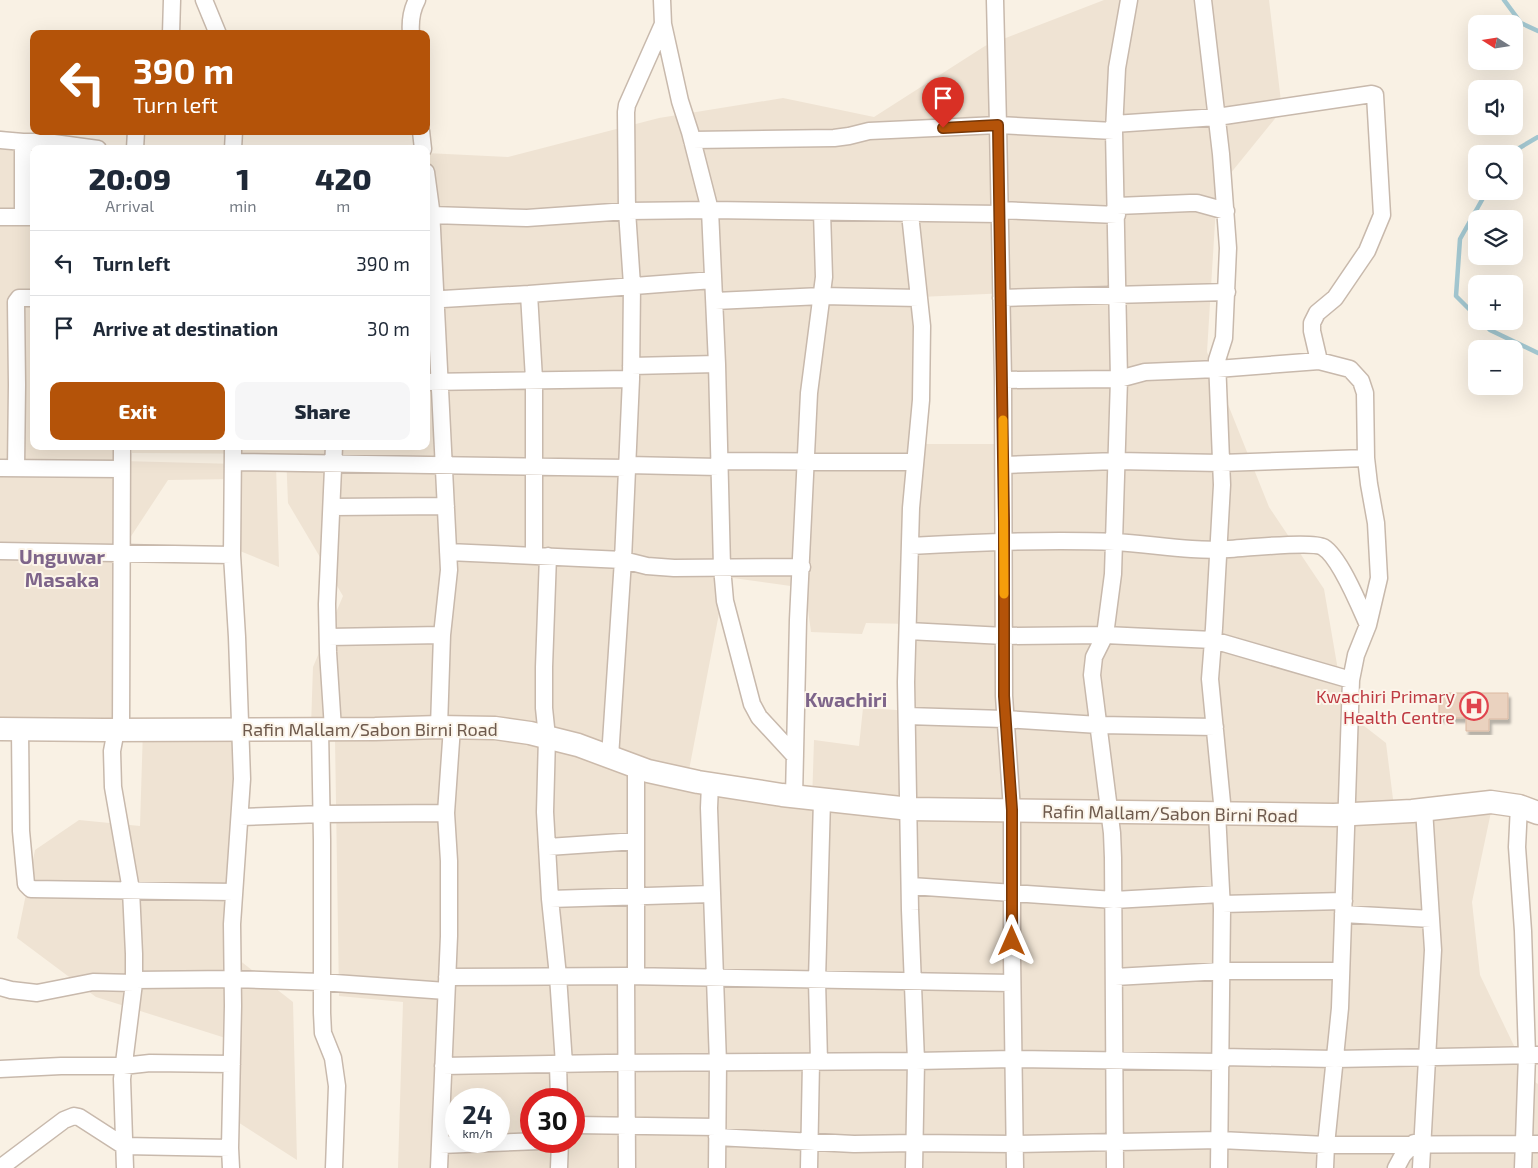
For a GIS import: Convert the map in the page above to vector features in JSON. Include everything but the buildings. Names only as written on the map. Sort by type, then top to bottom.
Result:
[{"type":"street","points":[[171,30],[172,0]]},
{"type":"street","points":[[204,0],[216,30]]},
{"type":"street","points":[[411,30],[412,8],[417,0]]},
{"type":"street","points":[[662,0],[663,24],[680,101],[710,210],[715,301],[722,567],[726,601],[752,704],[759,717],[795,756]]},
{"type":"street","points":[[994,0],[1003,380],[1004,719],[1012,810],[1014,1168]]},
{"type":"street","points":[[1115,1168],[1114,858],[1092,675],[1094,657],[1105,635],[1113,574],[1119,379],[1114,128],[1117,68],[1129,0]]},
{"type":"street","points":[[1203,0],[1217,117],[1228,248],[1224,338],[1217,360],[1222,485],[1210,679],[1220,813],[1222,1060],[1219,1168]]},
{"type":"street","points":[[610,757],[623,560],[631,372],[632,285],[627,211],[626,112],[627,105],[663,24]]},
{"type":"street","points":[[692,140],[834,138],[869,131],[998,125],[1114,128],[1217,117],[1375,95],[1382,215],[1367,251],[1335,298],[1317,313],[1312,323],[1318,361]]},
{"type":"street","points":[[0,140],[68,145]]},
{"type":"street","points":[[0,217],[28,217],[23,142]]},
{"type":"street","points":[[439,1168],[449,861],[446,813],[446,727],[442,635],[449,570],[444,466],[433,382],[430,211],[527,218],[627,211],[710,210],[910,214],[1117,211],[1197,203],[1226,211]]},
{"type":"street","points":[[794,797],[798,620],[809,393],[824,277],[822,212]]},
{"type":"street","points":[[910,214],[922,326],[921,400],[911,508],[907,716],[916,1061],[914,1168]]},
{"type":"street","points":[[431,300],[713,280]]},
{"type":"street","points":[[1001,298],[1227,292]]},
{"type":"street","points":[[529,294],[534,380],[534,467],[541,556],[544,708],[547,737],[546,812],[550,899],[558,976],[561,1064],[560,1088]]},
{"type":"street","points":[[715,301],[822,296],[920,298]]},
{"type":"street","points":[[30,298],[19,298],[16,302],[26,385],[8,468],[121,469]]},
{"type":"street","points":[[1003,380],[1119,379],[1145,372],[1217,369],[1318,361],[1350,369],[1361,380],[1365,393],[1366,458],[1376,523],[1379,578],[1368,625],[1356,655],[1351,680],[1340,1008],[1325,1168]]},
{"type":"street","points":[[433,382],[534,380],[717,364]]},
{"type":"street","points":[[122,450],[122,554],[118,730],[112,751],[112,787],[131,890],[134,981],[123,1066],[125,1168]]},
{"type":"street","points":[[334,450],[328,584],[326,729],[322,814],[323,1033],[332,1058],[337,1086],[334,1168]]},
{"type":"street","points":[[231,1168],[232,924],[242,779],[232,555],[234,454],[334,464],[444,466],[534,467],[915,462]]},
{"type":"street","points":[[1004,465],[1117,461],[1221,464],[1366,458]]},
{"type":"street","points":[[332,507],[446,506]]},
{"type":"street","points":[[910,546],[1004,541],[1114,542],[1218,550],[1306,545],[1321,546],[1329,552],[1341,569],[1368,625]]},
{"type":"street","points":[[0,551],[232,555]]},
{"type":"street","points":[[448,552],[623,560],[647,566],[674,568],[802,567]]},
{"type":"street","points":[[908,631],[1004,636],[1105,635],[1213,640],[1351,680]]},
{"type":"street","points":[[328,637],[442,635]]},
{"type":"street","points":[[907,716],[1004,719],[1099,725],[1215,727]]},
{"type":"street","name":"Rafin Mallam/Sabon Birni Road","points":[[10,729],[495,728],[530,733],[578,744],[648,771],[710,784],[794,797],[910,809],[1347,814],[1424,810],[1491,802],[1528,809]]},
{"type":"street","points":[[10,729],[26,884],[34,890],[234,892]]},
{"type":"street","points":[[627,1168],[626,1063],[637,895],[636,766]]},
{"type":"street","points":[[710,784],[708,808],[718,1063],[717,1168]]},
{"type":"street","points":[[809,1168],[815,1062],[822,800]]},
{"type":"street","points":[[1523,1168],[1530,1144],[1532,1055],[1517,847],[1528,809]]},
{"type":"street","points":[[1421,1168],[1418,1143],[1428,1056],[1433,950],[1424,810]]},
{"type":"street","points":[[240,817],[446,813]]},
{"type":"street","points":[[548,847],[636,841]]},
{"type":"street","points":[[911,886],[1114,900],[1221,899],[1344,908],[1431,919]]},
{"type":"street","points":[[550,899],[711,894]]},
{"type":"street","points":[[1115,977],[1222,971],[1341,971]]},
{"type":"street","points":[[0,987],[37,993],[93,982],[232,979],[446,984],[558,976],[1012,983]]},
{"type":"street","points":[[443,1066],[1013,1059],[1115,1061],[1222,1060],[1532,1055]]},
{"type":"street","points":[[0,1069],[61,1066],[123,1066],[150,1063],[232,1064]]},
{"type":"street","points":[[0,1168],[64,1120],[74,1116],[79,1117],[124,1146],[230,1148]]},
{"type":"street","points":[[585,1125],[717,1132],[809,1142],[854,1144],[1014,1144],[1220,1140],[1326,1145],[1418,1143],[1530,1144]]},
{"type":"street","points":[[440,1145],[520,1142]]},
{"type":"street","points":[[1396,1168],[1403,1155],[1418,1143]]},
{"type":"street","points":[[559,1168],[560,1153]]},
{"type":"shaded area","points":[[1104,0],[1269,0],[1282,110],[1217,190],[1207,352],[1269,507],[1324,589],[1345,711],[1386,743],[1395,815],[1491,812],[1472,902],[1480,975],[1530,1079],[1538,1084],[1538,1168],[398,1168],[403,1002],[339,996],[335,738],[311,726],[313,667],[343,596],[288,503],[286,454],[132,453],[132,450],[430,450],[430,153],[508,157],[659,118],[783,98],[874,117],[985,46]],"holes":[[[1008,293],[1008,444],[916,444],[920,297]],[[726,577],[805,588],[811,632],[862,634],[866,623],[909,624],[897,710],[863,708],[859,746],[814,740],[812,803],[685,791]]]},
{"type":"shaded area","points":[[0,130],[82,145],[30,145],[30,450],[122,450],[122,461],[276,465],[279,567],[240,551],[235,479],[168,480],[122,550],[122,723],[0,722]]},
{"type":"shaded area","points":[[143,729],[239,731],[234,956],[293,1002],[297,1160],[230,1117],[235,1041],[96,997],[17,938],[35,850],[79,820],[140,826]]},
{"type":"waterway","points":[[1504,0],[1521,23],[1538,31]]},
{"type":"waterway","points":[[1523,146],[1538,137]]},
{"type":"waterway","points":[[1468,308],[1456,296],[1460,239],[1482,200]]},
{"type":"waterway","points":[[1490,330],[1538,353]]},
{"type":"slow traffic","points":[[1003,420],[1004,594]]},
{"type":"place","name":"Kwachiri Primary Health Centre","points":[[1474,706]]},
{"type":"district","name":"Unguwar Masaka","points":[[62,568]]},
{"type":"district","name":"Kwachiri","points":[[846,699]]},
{"type":"route","points":[[943,128],[998,125],[1003,380],[1004,719],[1012,810],[1012,941]]}]
